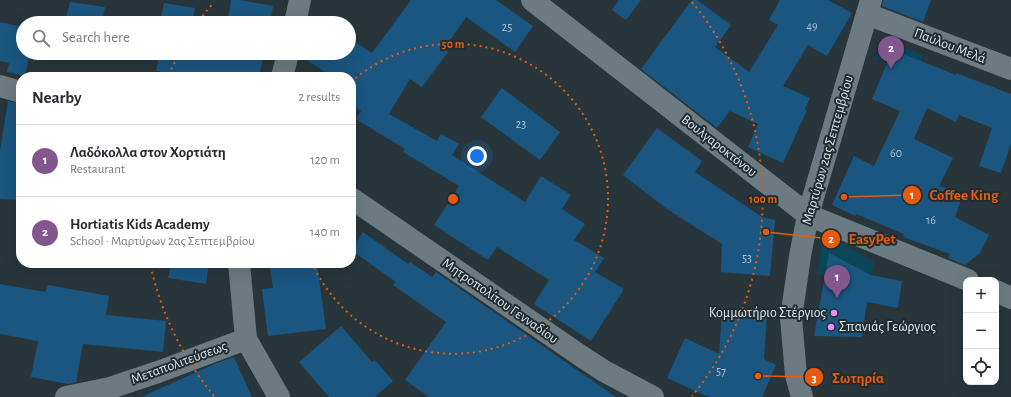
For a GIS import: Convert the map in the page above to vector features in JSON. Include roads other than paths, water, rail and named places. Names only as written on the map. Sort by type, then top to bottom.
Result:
[{"type":"street","points":[[297,16],[300,0]]},
{"type":"street","name":"Βουλγαροκτόνου","points":[[532,0],[808,215],[963,278]]},
{"type":"street","name":"Μαρτύρων 2ας Σεπτεμβρίου","points":[[802,397],[796,375],[791,318],[800,256],[808,215],[869,7]]},
{"type":"street","name":"Παύλου Μελά","points":[[869,7],[1011,69]]},
{"type":"street","points":[[283,72],[286,60]]},
{"type":"street","points":[[0,86],[16,91]]},
{"type":"street","name":"Μητροπολίτου Γενναδίου","points":[[356,201],[581,356],[604,371],[653,397]]},
{"type":"street","points":[[239,268],[246,339],[279,397]]},
{"type":"street","points":[[999,292],[1011,298]]},
{"type":"street","name":"Μεταπολιτεύσεως","points":[[66,397],[110,388],[158,372],[246,339]]},
{"type":"place","name":"Hortiatis Kids Academy","points":[[891,69]]},
{"type":"place","name":"Coffee King","points":[[844,197]]},
{"type":"place","name":"EasyPet","points":[[766,232]]},
{"type":"place","name":"Λαδόκολλα στον Χορτιάτη","points":[[837,298]]},
{"type":"place","name":"Κομμωτήριο Στέργιος","points":[[834,313]]},
{"type":"place","name":"Σπανιάς Γεώργιος","points":[[831,327]]},
{"type":"place","name":"Σωτηρία","points":[[758,376]]}]
